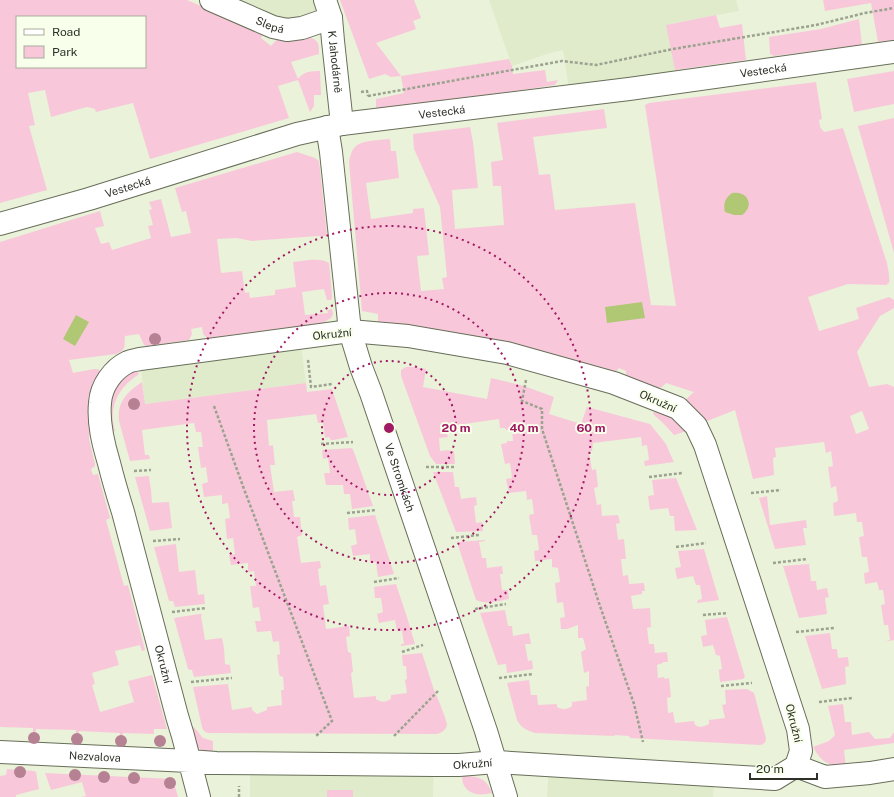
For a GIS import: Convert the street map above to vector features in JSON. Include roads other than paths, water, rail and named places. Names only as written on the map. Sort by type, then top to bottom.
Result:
[{"type":"street","name":"Slepá","points":[[211,0],[273,27],[287,30],[302,28],[328,9]]},
{"type":"street","name":"K Jahodárně","points":[[328,9],[333,41],[335,125]]},
{"type":"street","name":"Vestecká","points":[[0,224],[297,134],[335,125],[629,89],[894,52]]},
{"type":"street","name":"Ve Stromkách","points":[[335,125],[331,152],[350,331],[496,762],[506,797]]},
{"type":"street","name":"Okružní","points":[[350,331],[408,336],[507,353],[614,383],[678,408],[696,426],[705,445],[798,729],[801,751],[796,766],[775,779],[496,762],[459,765],[434,765],[216,764],[189,761],[102,438],[99,417],[102,391],[114,372],[120,366],[130,361],[350,331]]},
{"type":"street","name":"Nezvalova","points":[[0,752],[189,761]]},
{"type":"street","points":[[189,761],[199,797]]},
{"type":"street","points":[[796,766],[825,777],[870,773],[894,769]]}]
